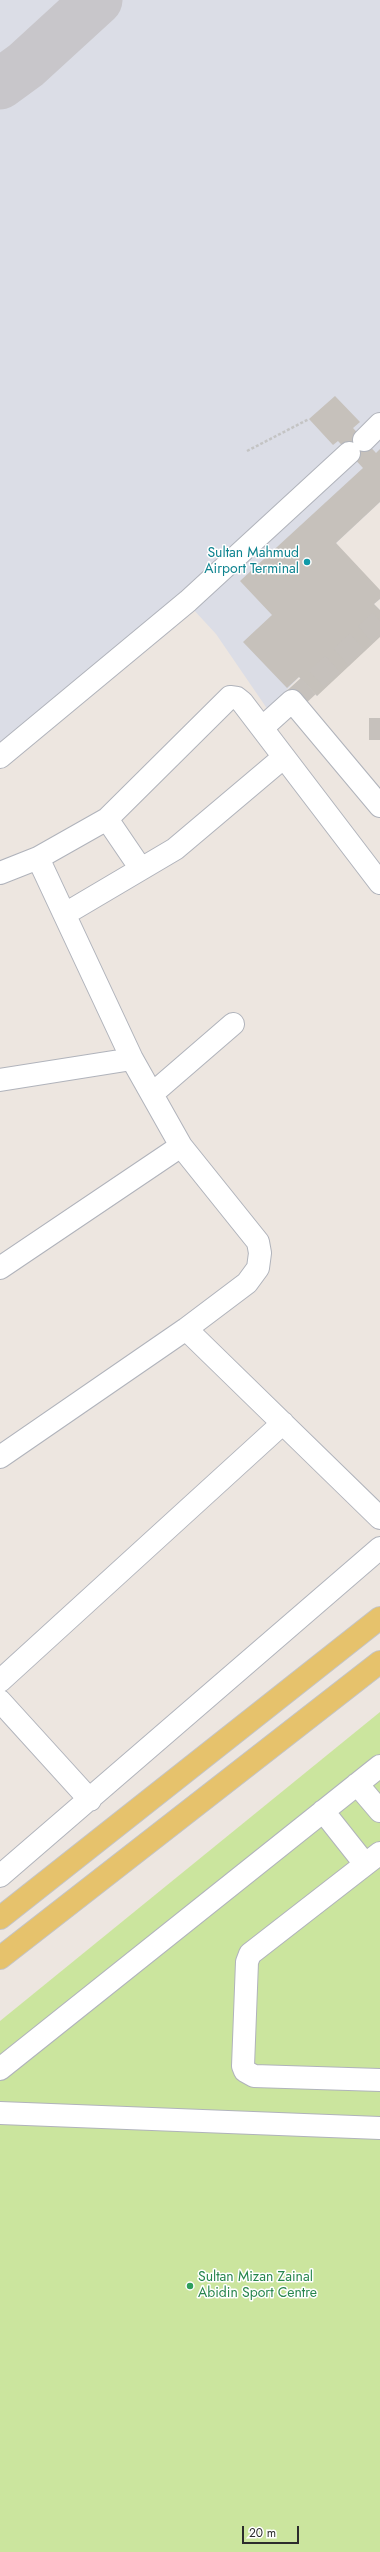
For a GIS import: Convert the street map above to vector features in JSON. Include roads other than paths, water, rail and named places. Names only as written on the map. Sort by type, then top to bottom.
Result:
[{"type":"main road","points":[[0,1918],[380,1618]]},
{"type":"main road","points":[[0,1958],[380,1662]]},
{"type":"street","points":[[0,757],[188,600],[357,447],[380,424]]},
{"type":"street","points":[[0,873],[38,858],[107,819],[230,697],[237,698],[242,702],[380,883]]},
{"type":"street","points":[[262,728],[292,701],[380,806]]},
{"type":"street","points":[[65,914],[175,849],[284,757]]},
{"type":"street","points":[[107,819],[141,869]]},
{"type":"street","points":[[0,1456],[186,1329],[247,1283],[258,1268],[260,1253],[258,1242],[181,1146],[132,1059],[38,858]]},
{"type":"street","points":[[152,1094],[233,1024]]},
{"type":"street","points":[[0,1080],[132,1059]]},
{"type":"street","points":[[0,1268],[181,1146]]},
{"type":"street","points":[[186,1329],[380,1518]]},
{"type":"street","points":[[0,1681],[283,1423]]},
{"type":"street","points":[[1,1874],[90,1800],[380,1548]]},
{"type":"street","points":[[0,1701],[90,1800]]},
{"type":"street","points":[[0,2069],[380,1766]]},
{"type":"street","points":[[357,1784],[380,1811]]},
{"type":"street","points":[[323,1811],[373,1858],[250,1954],[247,1962],[243,2066],[245,2071],[254,2076],[380,2080]]},
{"type":"street","points":[[0,2113],[380,2128]]},
{"type":"tunnel","points":[[292,701],[380,621]]},
{"type":"tunnel","points":[[380,718],[380,750]]},
{"type":"place","name":"Sultan Mahmud Airport Terminal","points":[[307,562]]},
{"type":"place","name":"Sultan Mizan Zainal Abidin Sport Centre","points":[[190,2286]]}]
